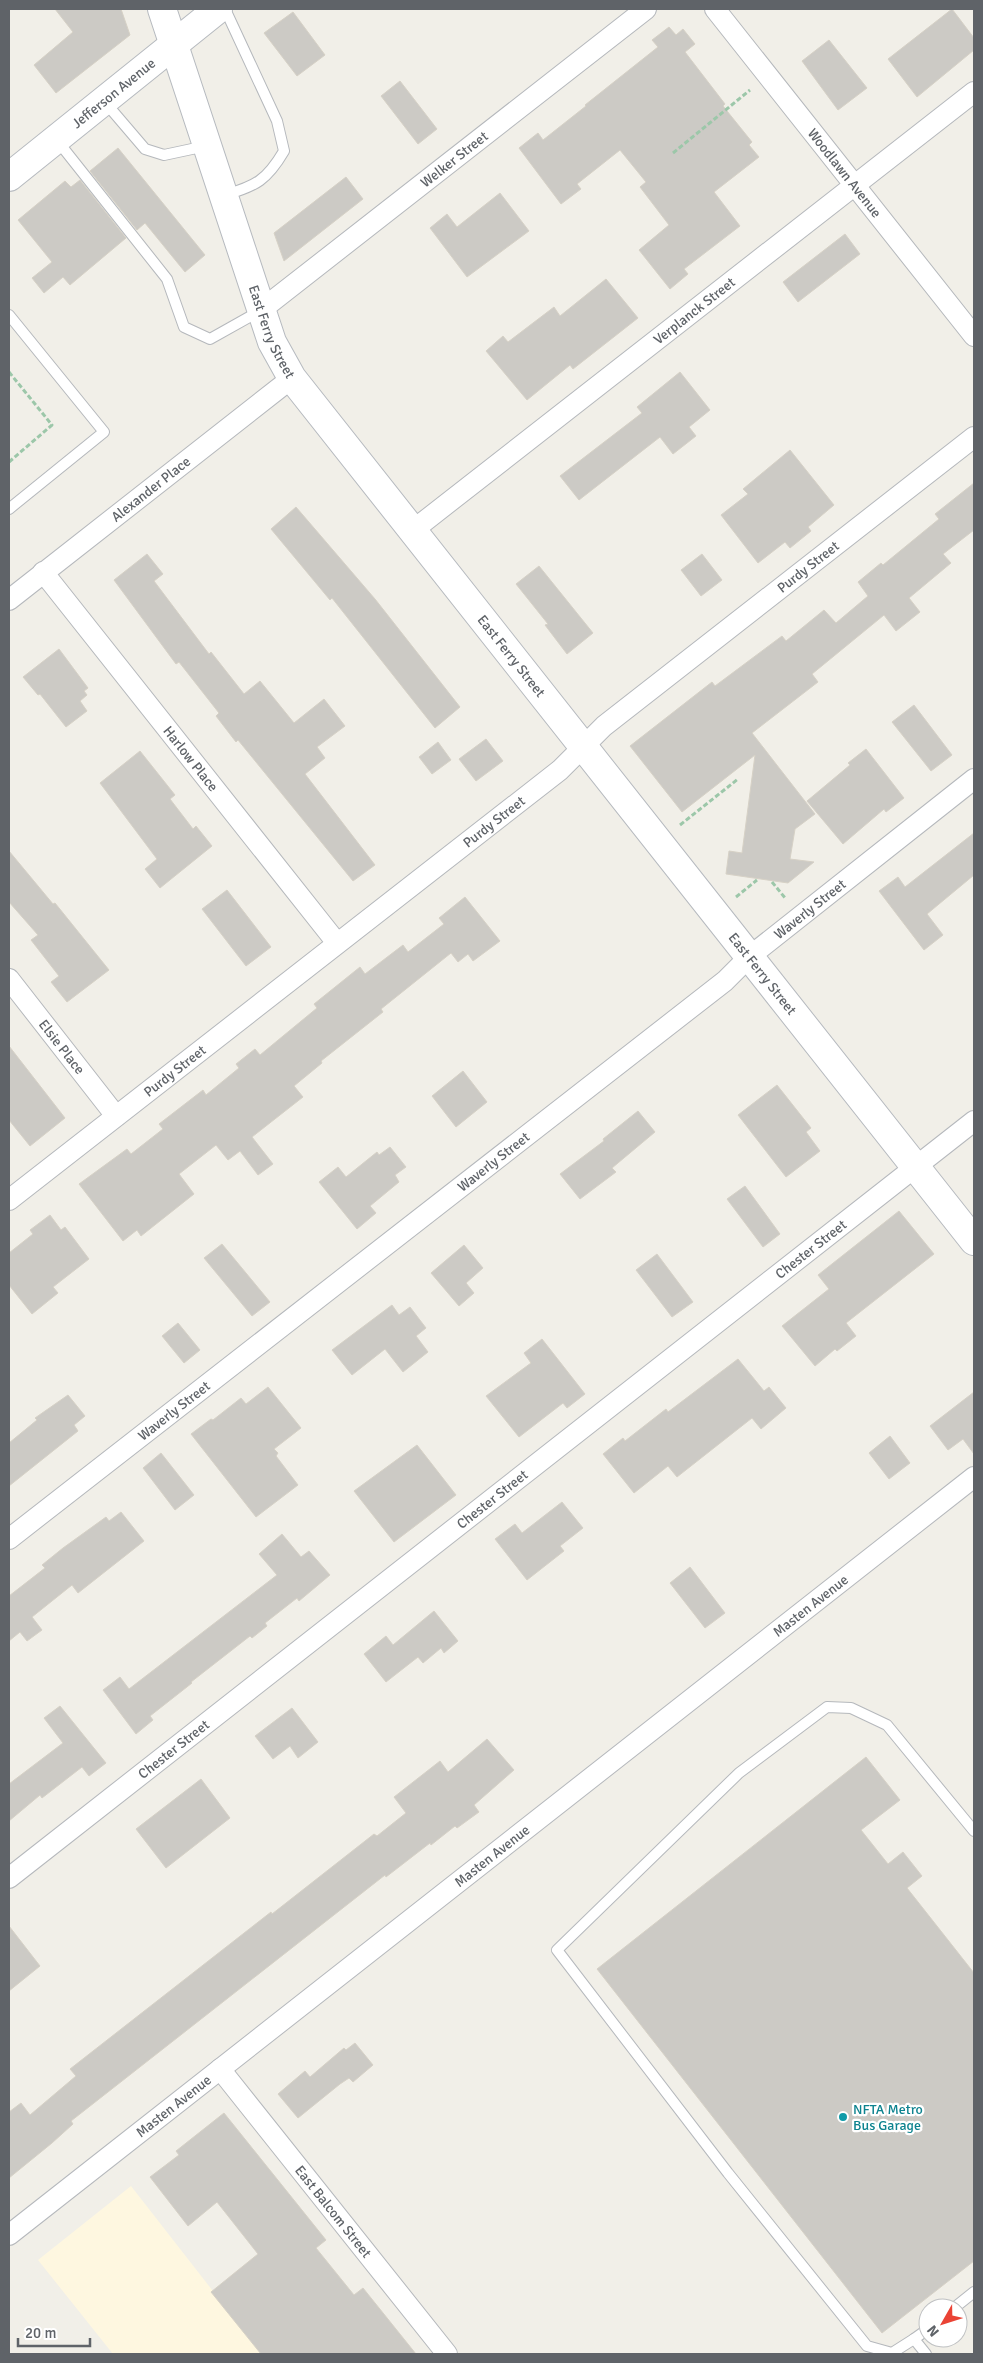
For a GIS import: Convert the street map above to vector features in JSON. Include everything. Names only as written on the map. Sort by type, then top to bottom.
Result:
[{"type":"street","name":"East Ferry Street","points":[[162,9],[272,342],[292,378],[974,1241]]},
{"type":"street","name":"Jefferson Avenue","points":[[9,177],[218,9]]},
{"type":"street","name":"Welker Street","points":[[261,310],[646,9]]},
{"type":"street","name":"Woodlawn Avenue","points":[[714,9],[974,336]]},
{"type":"street","name":"Verplanck Street","points":[[412,531],[974,92]]},
{"type":"street","name":"Alexander Place","points":[[9,600],[292,378]]},
{"type":"street","name":"Purdy Street","points":[[9,1200],[560,770],[604,726],[974,437]]},
{"type":"street","name":"Harlow Place","points":[[43,572],[337,943]]},
{"type":"street","name":"Waverly Street","points":[[9,1540],[726,981],[749,957],[974,779]]},
{"type":"street","name":"Elsie Place","points":[[9,979],[116,1116]]},
{"type":"street","name":"Chester Street","points":[[9,1878],[974,1121]]},
{"type":"street","name":"Masten Avenue","points":[[9,2235],[974,1477]]},
{"type":"street","name":"East Balcom Street","points":[[220,2069],[447,2354]]},
{"type":"lane","points":[[224,195],[252,187],[273,169],[284,151],[277,121],[225,9]]},
{"type":"lane","points":[[103,100],[145,149],[164,155],[208,145]]},
{"type":"lane","points":[[56,138],[167,278],[184,327],[210,339],[261,310]]},
{"type":"lane","points":[[9,315],[104,432],[9,509]]},
{"type":"lane","points":[[918,2336],[892,2353],[867,2346],[728,2173],[557,1950],[739,1773],[827,1707],[851,1708],[887,1725],[974,1831]]},
{"type":"lane","points":[[914,2339],[926,2354]]},
{"type":"path","points":[[673,153],[748,92]]},
{"type":"path","points":[[9,372],[52,425],[9,462]]},
{"type":"path","points":[[680,825],[738,779]]},
{"type":"path","points":[[736,897],[757,880]]},
{"type":"path","points":[[772,882],[786,899]]},
{"type":"shaded area","points":[[131,2186],[262,2354],[113,2354],[38,2260]]},
{"type":"building","points":[[55,9],[121,9],[130,35],[56,93],[34,65],[73,32]]},
{"type":"building","points":[[952,9],[974,38],[974,50],[917,97],[888,59]]},
{"type":"building","points":[[293,12],[325,55],[297,76],[264,33]]},
{"type":"building","points":[[669,27],[676,35],[683,29],[695,44],[685,52],[725,104],[723,106],[752,142],[749,145],[759,157],[714,192],[740,226],[684,269],[688,274],[670,289],[639,250],[669,225],[640,187],[646,182],[620,150],[577,184],[581,189],[561,204],[519,148],[538,133],[543,140],[586,106],[658,47],[652,40]]},
{"type":"building","points":[[829,40],[867,88],[838,110],[802,61]]},
{"type":"building","points":[[400,81],[437,129],[418,144],[381,96]]},
{"type":"building","points":[[118,148],[205,255],[185,272],[145,223],[137,230],[90,171]]},
{"type":"building","points":[[346,177],[363,199],[284,261],[274,233]]},
{"type":"building","points":[[80,180],[126,238],[70,285],[63,277],[44,293],[32,278],[52,262],[18,220],[65,181],[71,187]]},
{"type":"building","points":[[500,193],[529,231],[467,277],[430,228],[447,214],[457,227]]},
{"type":"building","points":[[845,234],[860,254],[798,302],[783,282]]},
{"type":"building","points":[[606,279],[638,318],[573,369],[570,365],[527,400],[486,351],[503,336],[508,342],[554,307],[560,316]]},
{"type":"building","points":[[680,372],[710,410],[689,427],[696,436],[673,454],[660,437],[579,500],[560,476],[642,413],[637,407]]},
{"type":"building","points":[[790,450],[834,505],[808,527],[811,531],[790,548],[785,542],[758,563],[721,515],[748,494],[743,489]]},
{"type":"building","points":[[974,483],[974,530],[943,554],[951,563],[909,598],[920,612],[896,631],[884,615],[812,674],[818,682],[752,733],[815,814],[795,829],[790,859],[814,862],[788,883],[726,874],[729,851],[742,853],[755,755],[682,812],[630,746],[712,682],[715,686],[782,636],[786,641],[824,610],[836,623],[868,596],[858,582],[881,563],[883,565],[939,519],[935,514]]},
{"type":"building","points":[[296,507],[375,599],[460,707],[435,728],[332,598],[330,600],[271,529]]},
{"type":"building","points":[[147,554],[163,574],[154,581],[209,654],[211,652],[244,694],[260,681],[294,723],[324,699],[345,726],[317,747],[325,758],[305,774],[375,865],[353,881],[238,740],[236,742],[216,716],[219,713],[179,662],[176,664],[114,580]]},
{"type":"building","points":[[702,554],[722,580],[701,596],[681,570]]},
{"type":"building","points":[[539,566],[593,633],[567,654],[545,625],[548,624],[516,584]]},
{"type":"building","points":[[59,649],[88,688],[84,691],[87,695],[80,701],[87,711],[66,727],[40,694],[38,695],[23,677]]},
{"type":"building","points":[[914,705],[952,755],[931,771],[892,722]]},
{"type":"building","points":[[486,739],[503,761],[476,781],[459,759]]},
{"type":"building","points":[[438,742],[451,760],[432,774],[419,757]]},
{"type":"building","points":[[866,749],[904,798],[886,812],[884,809],[843,844],[807,801]]},
{"type":"building","points":[[140,751],[175,795],[170,799],[193,829],[196,826],[212,846],[160,888],[145,869],[157,859],[100,783]]},
{"type":"building","points":[[974,833],[974,875],[927,914],[943,935],[924,950],[879,891],[898,877],[905,887]]},
{"type":"building","points":[[9,851],[53,904],[55,903],[109,970],[67,1002],[51,982],[59,976],[31,940],[38,935],[9,902]]},
{"type":"building","points":[[227,890],[271,947],[246,966],[202,909]]},
{"type":"building","points":[[465,897],[500,941],[473,961],[468,954],[458,962],[451,953],[381,1009],[383,1012],[321,1061],[322,1063],[294,1086],[303,1097],[252,1137],[273,1164],[258,1175],[240,1151],[228,1160],[216,1145],[179,1174],[194,1194],[141,1236],[137,1230],[123,1241],[79,1184],[127,1149],[131,1154],[163,1129],[159,1124],[203,1090],[206,1095],[239,1068],[236,1064],[255,1049],[260,1055],[317,1008],[314,1004],[360,967],[365,974],[403,945],[408,952],[444,924],[439,918]]},
{"type":"building","points":[[9,1046],[65,1118],[30,1146],[9,1120]]},
{"type":"building","points":[[463,1071],[487,1102],[456,1127],[432,1096]]},
{"type":"building","points":[[777,1085],[811,1128],[806,1132],[820,1151],[786,1177],[738,1115]]},
{"type":"building","points":[[638,1111],[655,1132],[612,1168],[616,1172],[580,1199],[560,1174],[604,1141],[603,1139]]},
{"type":"building","points":[[390,1147],[406,1167],[395,1175],[399,1182],[370,1206],[376,1213],[357,1229],[319,1182],[338,1167],[346,1177],[377,1152],[379,1155]]},
{"type":"building","points":[[745,1186],[780,1234],[763,1247],[727,1199]]},
{"type":"building","points":[[899,1211],[934,1254],[846,1323],[856,1336],[837,1351],[835,1349],[815,1366],[782,1326],[829,1289],[818,1275]]},
{"type":"building","points":[[50,1215],[61,1230],[65,1227],[89,1259],[53,1287],[58,1293],[32,1314],[9,1285],[9,1253],[33,1234],[30,1230]]},
{"type":"building","points":[[222,1244],[270,1302],[252,1316],[204,1258]]},
{"type":"building","points":[[464,1245],[483,1268],[466,1283],[474,1293],[459,1306],[431,1273]]},
{"type":"building","points":[[657,1254],[693,1302],[672,1317],[636,1270]]},
{"type":"building","points":[[392,1305],[399,1315],[410,1307],[426,1328],[416,1336],[428,1352],[403,1372],[385,1349],[352,1375],[332,1350]]},
{"type":"building","points":[[178,1323],[200,1350],[184,1363],[162,1336]]},
{"type":"building","points":[[542,1339],[585,1394],[567,1408],[563,1403],[519,1437],[486,1396],[531,1363],[524,1353]]},
{"type":"building","points":[[738,1359],[764,1391],[769,1387],[786,1408],[761,1429],[752,1418],[677,1477],[668,1466],[634,1493],[603,1454],[623,1438],[625,1441],[666,1409],[668,1412]]},
{"type":"building","points":[[268,1387],[301,1428],[274,1449],[278,1453],[276,1456],[298,1485],[256,1517],[191,1434],[241,1398],[246,1404]]},
{"type":"building","points":[[974,1392],[974,1454],[963,1439],[948,1450],[930,1426]]},
{"type":"building","points":[[68,1395],[85,1416],[74,1425],[78,1431],[9,1486],[9,1443],[37,1420],[35,1418]]},
{"type":"building","points":[[890,1436],[910,1463],[889,1479],[869,1453]]},
{"type":"building","points":[[417,1445],[456,1495],[394,1542],[354,1491]]},
{"type":"building","points":[[161,1453],[194,1495],[175,1510],[143,1468]]},
{"type":"building","points":[[562,1502],[583,1528],[560,1546],[564,1551],[527,1580],[495,1539],[515,1524],[522,1533]]},
{"type":"building","points":[[121,1512],[144,1541],[78,1593],[72,1585],[32,1617],[42,1630],[27,1641],[20,1632],[9,1641],[9,1596],[45,1568],[42,1565],[63,1548],[106,1517],[109,1521]]},
{"type":"building","points":[[282,1534],[301,1557],[309,1551],[330,1575],[299,1601],[297,1598],[265,1623],[267,1626],[252,1638],[250,1636],[191,1682],[150,1716],[153,1720],[136,1734],[103,1690],[120,1677],[129,1689],[277,1575],[259,1554]]},
{"type":"building","points":[[690,1567],[725,1613],[705,1628],[670,1583]]},
{"type":"building","points":[[434,1611],[458,1641],[444,1653],[441,1648],[423,1663],[418,1657],[386,1682],[364,1654],[386,1636],[393,1645]]},
{"type":"building","points":[[60,1706],[106,1763],[89,1776],[82,1767],[42,1798],[40,1795],[9,1821],[9,1784],[63,1743],[44,1718]]},
{"type":"building","points":[[292,1708],[318,1742],[298,1758],[290,1746],[273,1759],[255,1736]]},
{"type":"building","points":[[487,1739],[514,1770],[474,1805],[479,1812],[457,1828],[455,1826],[431,1845],[430,1843],[386,1877],[385,1875],[71,2121],[73,2124],[9,2178],[9,2112],[21,2103],[30,2115],[76,2076],[70,2069],[271,1912],[272,1914],[374,1834],[377,1836],[406,1813],[394,1797],[440,1761],[448,1772]]},
{"type":"building","name":"NFTA Metro Bus Garage","points":[[866,1757],[900,1800],[861,1830],[888,1864],[903,1852],[922,1876],[907,1888],[974,1973],[974,2261],[927,2298],[918,2298],[918,2305],[882,2333],[597,1969]]},
{"type":"building","points":[[201,1779],[230,1818],[166,1868],[136,1829]]},
{"type":"building","points":[[9,1926],[40,1966],[9,1991]]},
{"type":"building","points":[[355,2043],[373,2065],[353,2082],[349,2078],[340,2084],[298,2118],[278,2094],[305,2071],[310,2077],[344,2048],[346,2050]]},
{"type":"building","points":[[224,2113],[326,2240],[316,2248],[354,2295],[363,2288],[416,2354],[261,2354],[211,2292],[258,2254],[217,2202],[188,2226],[150,2177],[179,2155],[176,2151]]},
{"type":"place","name":"NFTA Metro Bus Garage","points":[[843,2117]]}]
